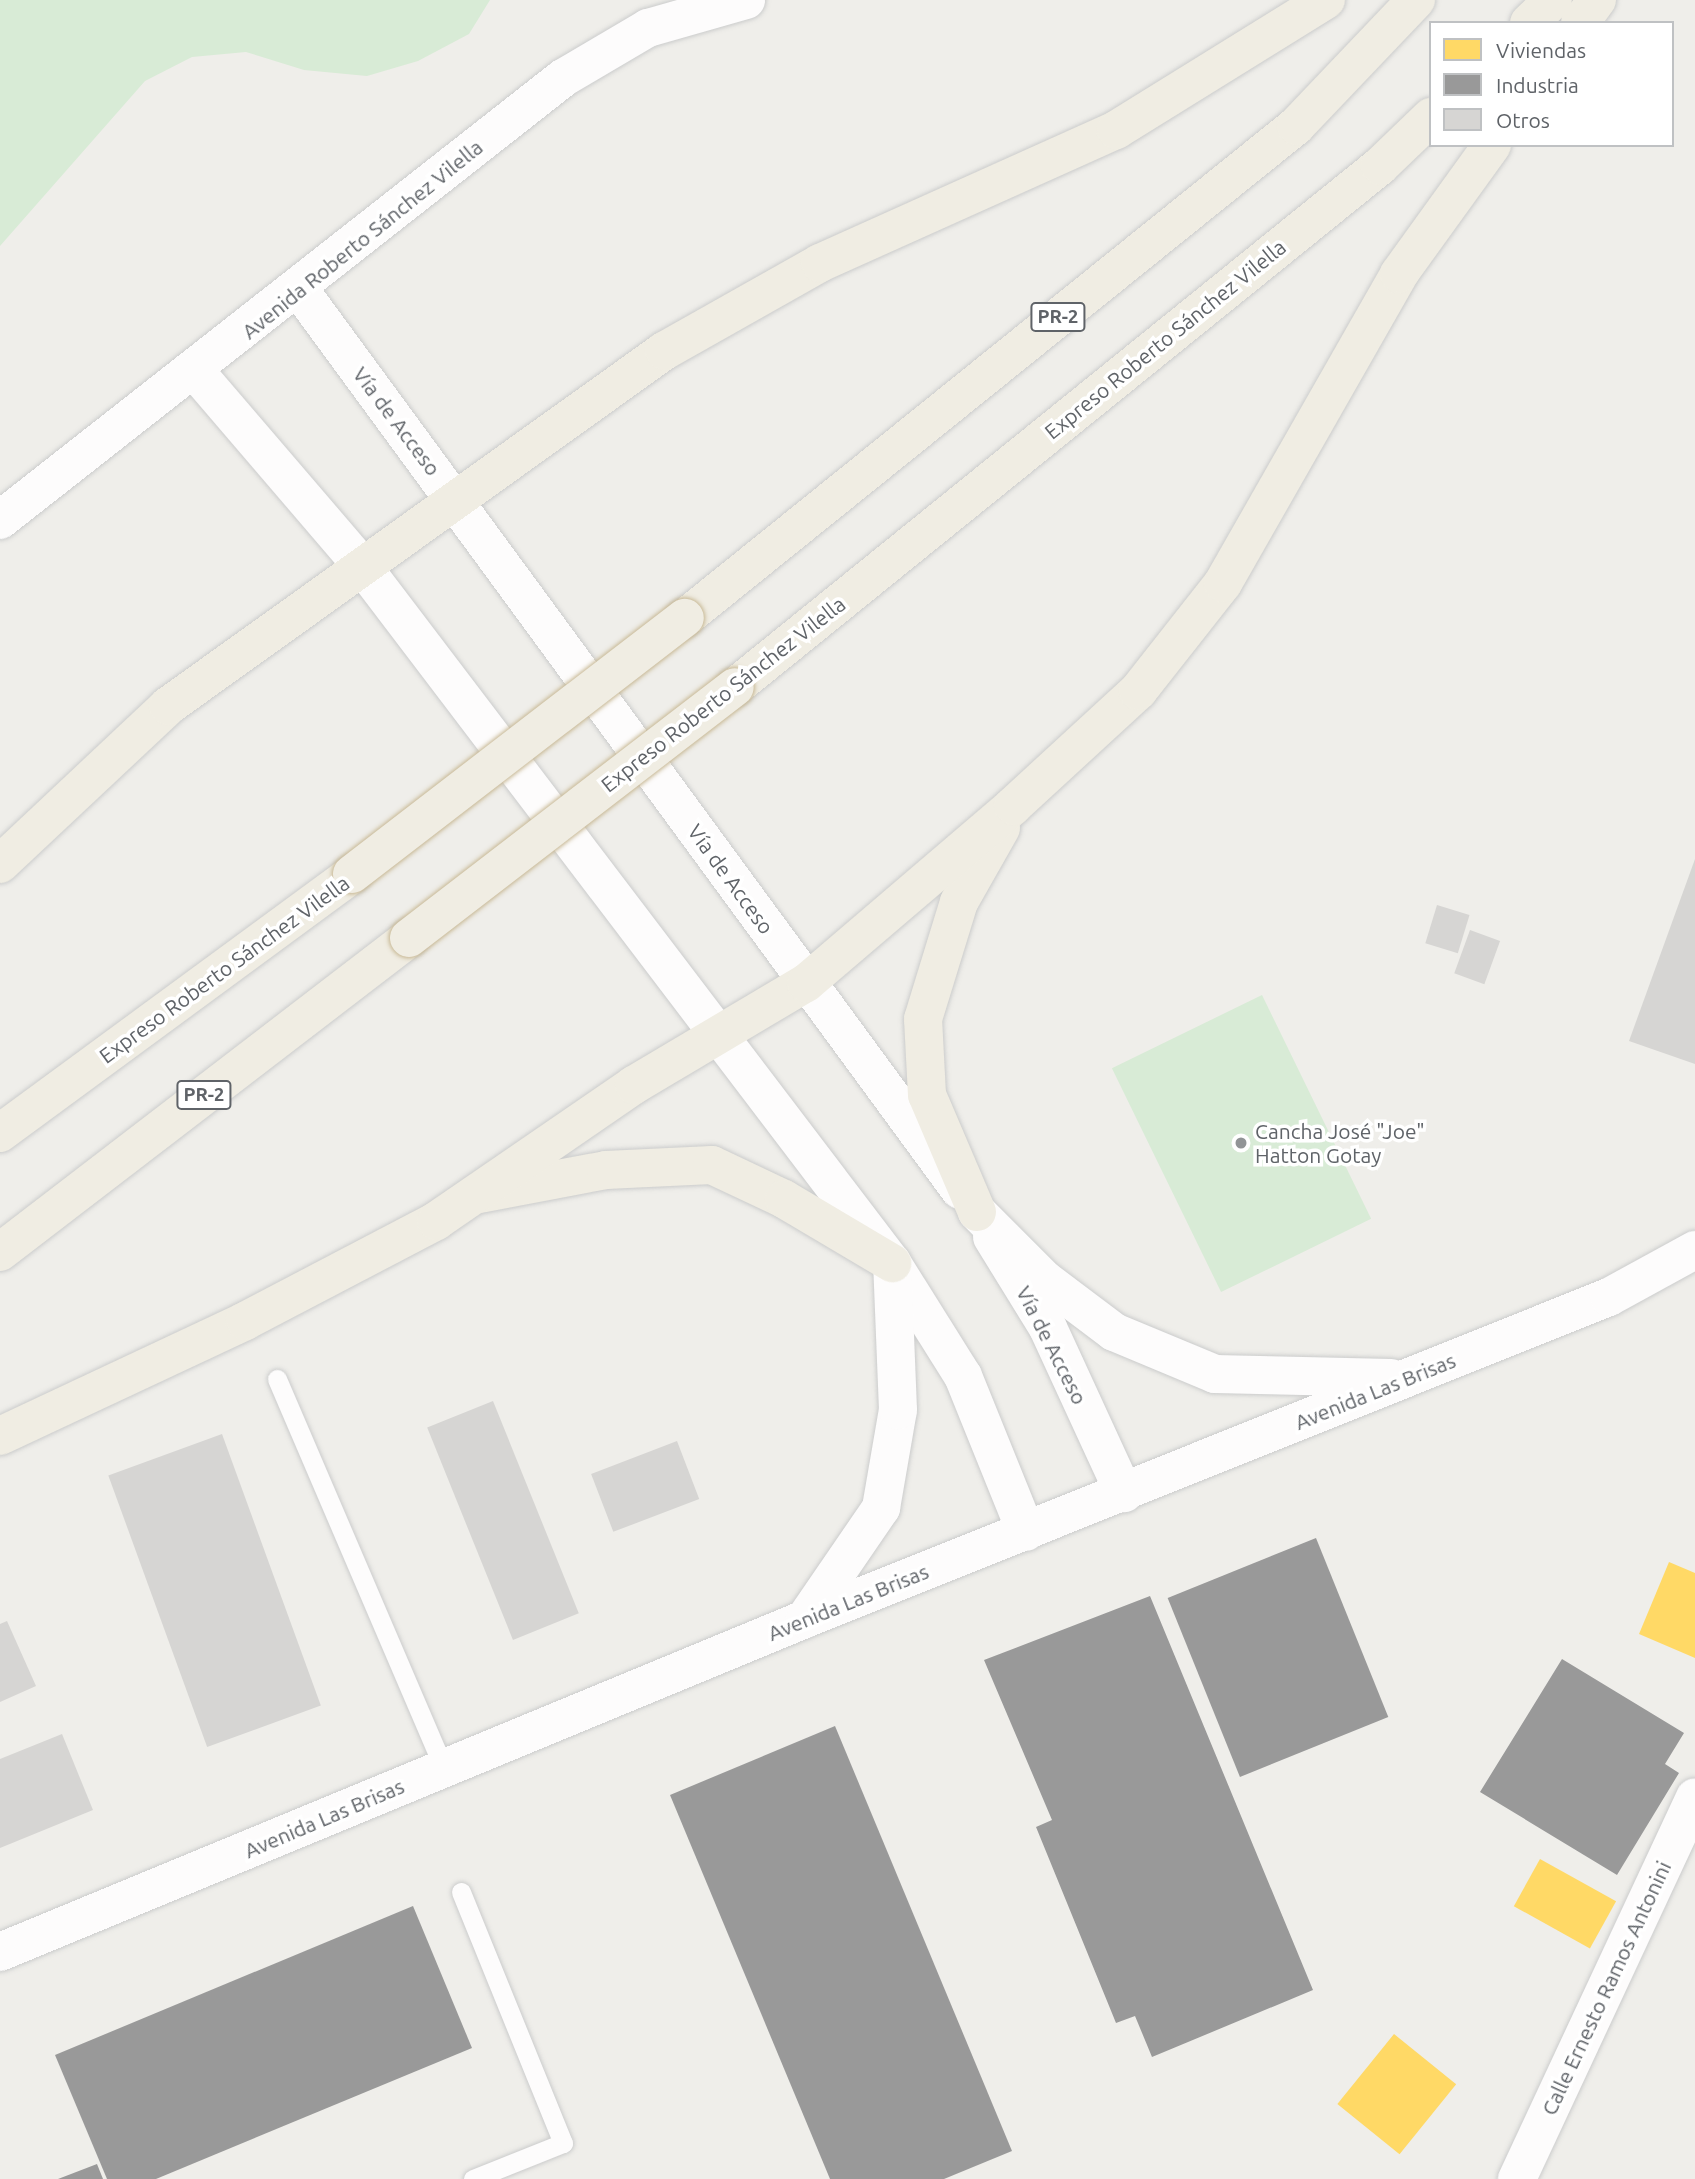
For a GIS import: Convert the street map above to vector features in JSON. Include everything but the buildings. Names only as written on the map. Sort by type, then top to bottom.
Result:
[{"type":"highway","points":[[0,864],[168,706],[363,567],[454,497],[664,351],[820,262],[1115,130],[1326,0]]},
{"type":"highway","name":"Expreso Roberto Sánchez Vilella","points":[[0,1133],[352,874],[685,618],[1296,126],[1416,0]]},
{"type":"highway","points":[[1532,21],[1553,0]]},
{"type":"highway","points":[[1581,21],[1597,0]]},
{"type":"highway","name":"Expreso Roberto Sánchez Vilella","points":[[0,1252],[735,687],[1380,166],[1429,119]]},
{"type":"highway","points":[[0,1436],[246,1321],[474,1195],[722,1032],[806,983],[1013,806],[1138,691],[1223,583],[1399,274],[1491,147]]},
{"type":"highway","points":[[976,1212],[927,1095],[923,1019],[959,902],[1013,806]]},
{"type":"highway","points":[[474,1195],[534,1188],[606,1170],[712,1165],[784,1199],[892,1264]]},
{"type":"street","name":"Avenida Roberto Sánchez Vilella","points":[[0,520],[197,372],[563,78],[648,28],[746,0]]},
{"type":"street","name":"Vía de Acceso","points":[[299,289],[976,1212],[1048,1328],[1124,1493]]},
{"type":"street","points":[[197,372],[363,567],[722,1032],[892,1264],[963,1377],[1026,1532]]},
{"type":"street","points":[[976,1212],[1045,1280],[1114,1332],[1215,1374],[1407,1378]]},
{"type":"street","name":"Avenida Las Brisas","points":[[0,1952],[805,1619],[1609,1297],[1695,1250]]},
{"type":"street","points":[[805,1619],[884,1497],[898,1410],[892,1264]]},
{"type":"street","name":"Calle Ernesto Ramos Antonini","points":[[1517,2179],[1695,1798]]},
{"type":"lane","points":[[277,1379],[444,1768]]},
{"type":"lane","points":[[461,1892],[563,2143],[473,2179]]},
{"type":"green space","points":[[0,0],[490,0],[469,34],[418,61],[367,76],[304,70],[246,52],[192,57],[145,81],[0,246]]},
{"type":"green space","name":"Cancha José \"Joe\" Hatton Gotay","points":[[1262,995],[1371,1219],[1221,1292],[1112,1068]]},
{"type":"place","name":"Cancha José \"Joe\" Hatton Gotay","points":[[1241,1143]]}]
